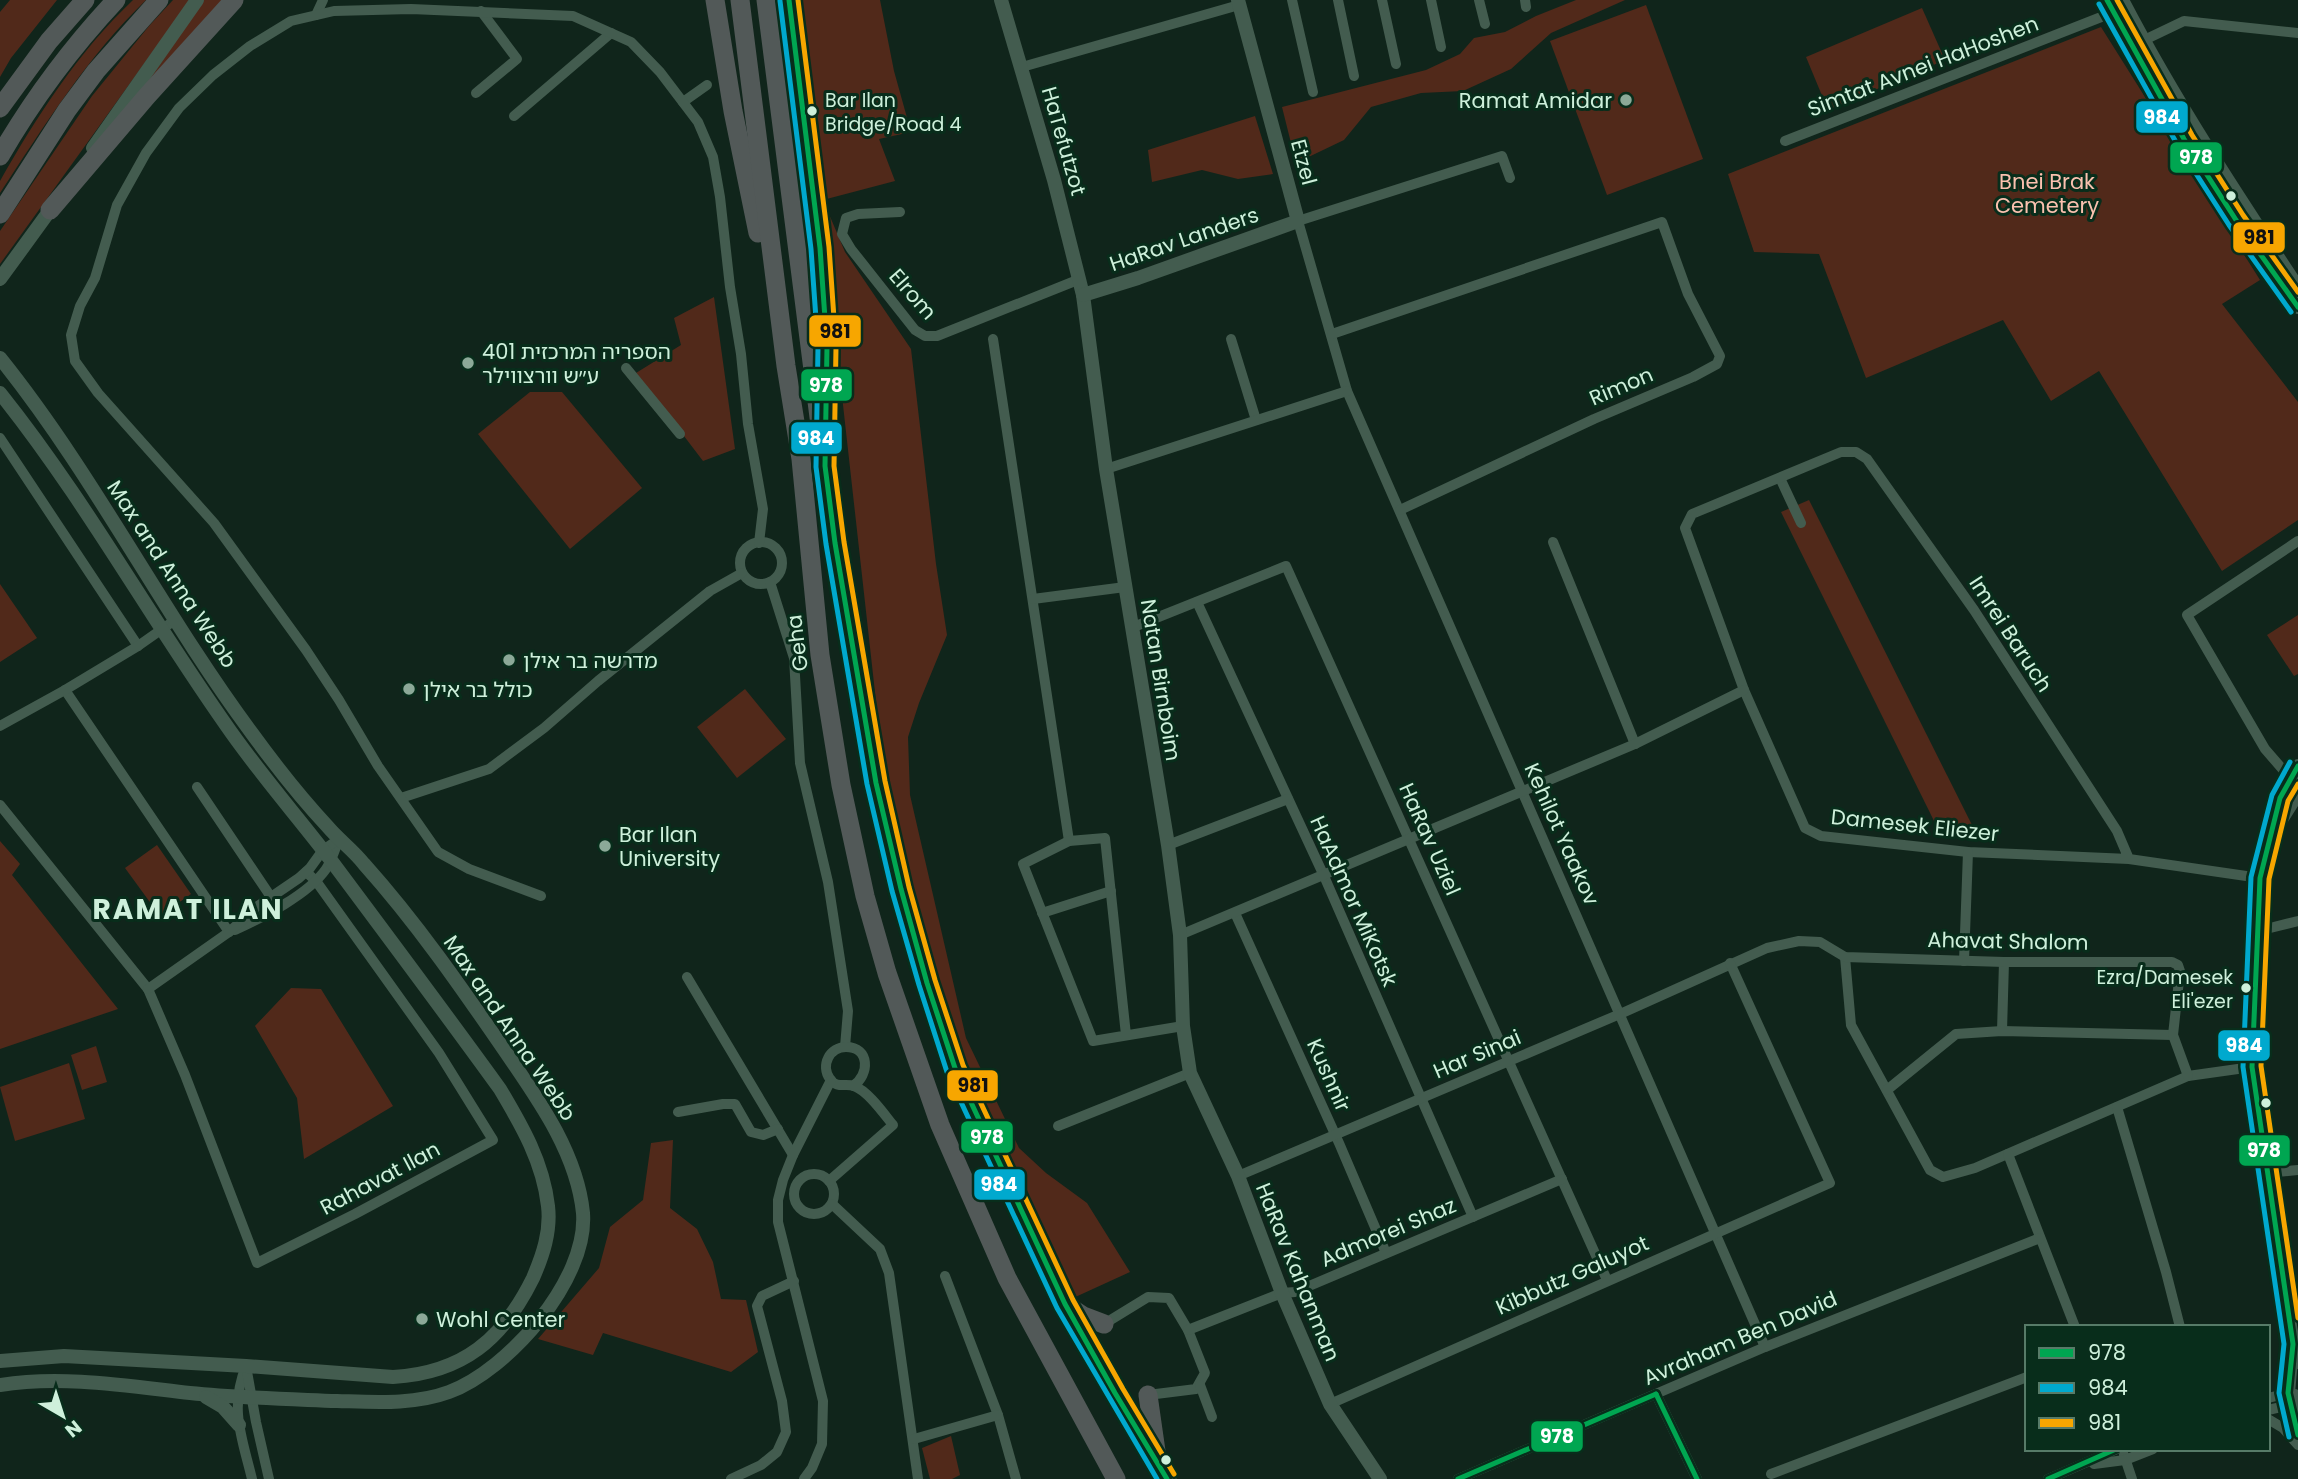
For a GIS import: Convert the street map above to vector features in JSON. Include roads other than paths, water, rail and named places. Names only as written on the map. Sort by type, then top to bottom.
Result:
[{"type":"highway","points":[[0,99],[32,46],[71,0]]},
{"type":"highway","points":[[0,108],[49,41],[85,0]]},
{"type":"highway","points":[[0,156],[65,57],[116,0]]},
{"type":"highway","points":[[0,214],[67,110],[96,71],[159,0]]},
{"type":"highway","points":[[50,211],[147,96],[234,0]]},
{"type":"highway","points":[[715,0],[733,111],[786,366]]},
{"type":"highway","name":"Geha","points":[[740,0],[786,366],[801,459],[820,655],[841,785],[865,896],[887,973],[940,1125],[1007,1278],[1116,1479]]},
{"type":"highway","points":[[766,0],[835,543],[876,783],[901,889],[955,1068],[1065,1304],[1115,1394],[1163,1471]]},
{"type":"highway","points":[[789,0],[820,248],[827,347],[825,466]]},
{"type":"highway","points":[[1065,1304],[1083,1316],[1104,1324]]},
{"type":"highway","points":[[1148,1395],[1163,1471]]},
{"type":"street","points":[[0,279],[197,0]]},
{"type":"street","points":[[316,15],[323,0]]},
{"type":"street","name":"HaTefutzot","points":[[1001,0],[1022,67],[1083,295]]},
{"type":"street","points":[[1292,0],[1313,92]]},
{"type":"street","points":[[1338,0],[1354,76]]},
{"type":"street","points":[[1382,0],[1396,64]]},
{"type":"street","points":[[1431,0],[1441,47]]},
{"type":"street","points":[[1479,0],[1485,24]]},
{"type":"street","points":[[1022,67],[1239,2]]},
{"type":"street","name":"Etzel","points":[[1239,2],[1298,221],[1332,334]]},
{"type":"street","points":[[2115,4],[2298,288]]},
{"type":"street","name":"Simtat Avnei HaHoshen","points":[[1785,141],[2115,4]]},
{"type":"street","points":[[541,896],[469,869],[438,852],[378,766],[306,650],[214,523],[98,393],[75,361],[71,335],[80,306],[95,278],[117,205],[146,153],[180,108],[213,75],[250,46],[291,21],[316,15],[411,5],[573,16],[631,42],[660,72],[698,122],[713,157],[741,354],[748,424],[763,509],[759,543]]},
{"type":"street","points":[[476,93],[517,58],[481,11]]},
{"type":"street","points":[[2138,43],[2184,21],[2298,33]]},
{"type":"street","points":[[514,116],[611,33]]},
{"type":"street","points":[[2138,43],[2184,139],[2298,307]]},
{"type":"street","points":[[683,102],[707,85]]},
{"type":"street","points":[[1298,221],[1502,156],[1510,178]]},
{"type":"street","name":"Elrom","points":[[900,212],[858,214],[846,218],[842,234],[915,330],[925,337],[937,336],[1080,279]]},
{"type":"street","name":"HaRav Landers","points":[[1083,295],[1298,221]]},
{"type":"street","name":"Rimon","points":[[1332,334],[1662,222],[1688,294],[1720,356],[1717,365],[1693,377],[1594,419],[1400,510]]},
{"type":"street","name":"Natan Birnboim","points":[[1083,295],[1106,469],[1168,845],[1180,935],[1183,1026],[1190,1073]]},
{"type":"street","name":"Kehilot Yaakov","points":[[1332,334],[1348,391],[1765,1347]]},
{"type":"street","points":[[993,339],[1069,841]]},
{"type":"street","points":[[1231,339],[1256,421]]},
{"type":"street","name":"Max and Anna Webb","points":[[0,358],[56,436],[251,732],[314,812],[364,863],[418,930],[526,1080],[568,1157],[580,1195],[582,1227],[567,1278],[513,1351],[486,1373],[447,1393],[407,1401],[253,1398],[64,1381],[0,1385]]},
{"type":"street","points":[[626,368],[680,433]]},
{"type":"street","points":[[1106,469],[1348,391]]},
{"type":"street","name":"Max and Anna Webb","points":[[0,393],[91,521],[238,743],[327,855],[500,1088],[536,1155],[549,1219],[539,1264],[523,1298],[491,1339],[461,1360],[412,1376],[56,1356],[0,1361]]},
{"type":"street","points":[[0,438],[138,646]]},
{"type":"street","name":"Imrei Baruch","points":[[1780,478],[1842,452],[1856,452],[1867,459],[1982,622],[2117,831],[2129,859]]},
{"type":"street","points":[[1780,478],[1801,523]]},
{"type":"street","name":"Damesek Eliezer","points":[[1780,478],[1692,514],[1685,528],[1744,690],[1805,828],[1821,836],[1968,852],[2129,859],[2260,877]]},
{"type":"street","points":[[2298,541],[2187,615],[2265,749],[2294,773],[2280,798],[2260,877],[2252,1067],[2292,1344],[2298,1435]]},
{"type":"street","points":[[1553,542],[1635,744]]},
{"type":"street","points":[[759,543],[770,544],[776,548],[782,560],[780,573],[770,582],[757,584],[746,578],[740,565],[749,546],[759,543]]},
{"type":"street","name":"HaRav Uziel","points":[[1131,628],[1286,566],[1607,1280]]},
{"type":"street","points":[[401,798],[489,769],[544,728],[710,591],[742,573]]},
{"type":"street","points":[[770,582],[794,658],[800,763],[828,882],[848,1011],[845,1047]]},
{"type":"street","points":[[1033,599],[1125,587]]},
{"type":"street","name":"HaAdmor MiKotsk","points":[[1197,602],[1324,876],[1473,1217]]},
{"type":"street","points":[[0,726],[138,646],[175,620]]},
{"type":"street","points":[[65,690],[229,932]]},
{"type":"street","points":[[1180,935],[1635,744],[1744,690]]},
{"type":"street","points":[[197,787],[271,897]]},
{"type":"street","points":[[2268,839],[2298,793]]},
{"type":"street","points":[[1168,845],[1288,799]]},
{"type":"street","points":[[0,805],[148,989],[229,932],[262,916],[316,881],[327,855]]},
{"type":"street","points":[[1126,1035],[1105,838],[1069,841],[1023,864],[1093,1041],[1183,1026]]},
{"type":"street","points":[[229,932],[247,914],[306,873],[327,855],[339,839]]},
{"type":"street","points":[[1964,961],[1968,852]]},
{"type":"street","name":"Rahavat Ilan","points":[[148,989],[185,1075],[257,1263],[346,1219],[492,1140],[439,1053],[316,881],[306,873]]},
{"type":"street","points":[[1042,913],[1111,891]]},
{"type":"street","name":"Kushnir","points":[[1235,913],[1386,1254]]},
{"type":"street","points":[[2258,931],[2298,920]]},
{"type":"street","name":"Ahavat Shalom","points":[[1730,963],[1767,948],[1799,941],[1820,942],[1845,957],[1964,961],[2172,962],[2178,965],[2180,971],[2173,1035],[2188,1076]]},
{"type":"street","points":[[1845,957],[1851,1025],[1930,1170],[1943,1177],[1975,1168],[2188,1076],[2252,1067]]},
{"type":"street","points":[[2002,1031],[2004,961]]},
{"type":"street","name":"Har Sinai","points":[[1238,1176],[1620,1014],[1730,963]]},
{"type":"street","name":"Kibbutz Galuyot","points":[[1330,1404],[1830,1182],[1730,963]]},
{"type":"street","points":[[687,977],[793,1155]]},
{"type":"street","points":[[1886,1090],[1956,1034],[2002,1031],[2173,1035]]},
{"type":"street","points":[[829,1181],[893,1125],[876,1102],[853,1086],[840,1086],[831,1080],[827,1072],[827,1059],[836,1049],[845,1047],[861,1053],[866,1065],[863,1077],[853,1086]]},
{"type":"street","points":[[1058,1126],[1190,1073]]},
{"type":"street","name":"HaRav Kahanman","points":[[1190,1073],[1238,1176],[1282,1293],[1330,1404],[1380,1479]]},
{"type":"street","points":[[804,1479],[822,1444],[823,1401],[778,1222],[778,1200],[793,1155],[831,1080]]},
{"type":"street","points":[[678,1112],[735,1104],[751,1132],[763,1135],[778,1129]]},
{"type":"street","points":[[2117,1107],[2166,1272],[2176,1325]]},
{"type":"street","points":[[2008,1154],[2074,1325]]},
{"type":"street","points":[[2266,1173],[2298,1170]]},
{"type":"street","points":[[811,1174],[818,1174],[829,1181],[834,1192],[832,1204],[822,1213],[808,1214],[798,1206],[794,1193],[799,1181],[811,1174]]},
{"type":"street","name":"Admorei Shaz","points":[[1188,1330],[1282,1293],[1294,1292],[1562,1179]]},
{"type":"street","points":[[832,1204],[880,1250],[889,1273],[918,1479]]},
{"type":"street","name":"Avraham Ben David","points":[[1458,1479],[1765,1347],[2040,1238]]},
{"type":"street","points":[[945,1276],[998,1415],[1016,1479]]},
{"type":"street","points":[[731,1479],[761,1465],[777,1452],[786,1432],[782,1401],[757,1306],[762,1296],[794,1281]]},
{"type":"street","points":[[1104,1324],[1149,1297],[1168,1298],[1188,1330],[1205,1373],[1200,1385],[1196,1389],[1148,1395]]},
{"type":"street","points":[[2292,1344],[2298,1362]]},
{"type":"street","points":[[246,1366],[269,1479]]},
{"type":"street","points":[[246,1366],[237,1397],[239,1425],[252,1479]]},
{"type":"street","points":[[1771,1474],[2025,1378]]},
{"type":"street","points":[[1200,1385],[1212,1417]]},
{"type":"street","points":[[195,1393],[216,1402],[239,1425]]},
{"type":"street","points":[[1656,1394],[1698,1479]]},
{"type":"street","points":[[2270,1398],[2294,1399]]},
{"type":"street","points":[[2270,1409],[2294,1399]]},
{"type":"street","points":[[914,1439],[998,1415]]},
{"type":"street","points":[[2270,1420],[2298,1445]]},
{"type":"street","points":[[2048,1479],[2122,1453],[2132,1479]]},
{"type":"place","name":"Ramat Amidar","points":[[1626,100]]},
{"type":"place","name":"Bar Ilan Bridge/Road 4","points":[[812,111]]},
{"type":"place","name":"401 הספריה המרכזית ע״ש וורצווילר","points":[[468,363]]},
{"type":"place","name":"מדרשה בר אילן","points":[[509,660]]},
{"type":"place","name":"כולל בר אילן","points":[[409,689]]},
{"type":"place","name":"Bar Ilan University","points":[[605,846]]},
{"type":"place","name":"Ezra/Damesek Eli'ezer","points":[[2246,988]]},
{"type":"place","name":"Wohl Center","points":[[422,1319]]},
{"type":"district","name":"RAMAT ILAN","points":[[188,909]]},
{"type":"park label","name":"Bnei Brak Cemetery","points":[[2047,193]]}]
